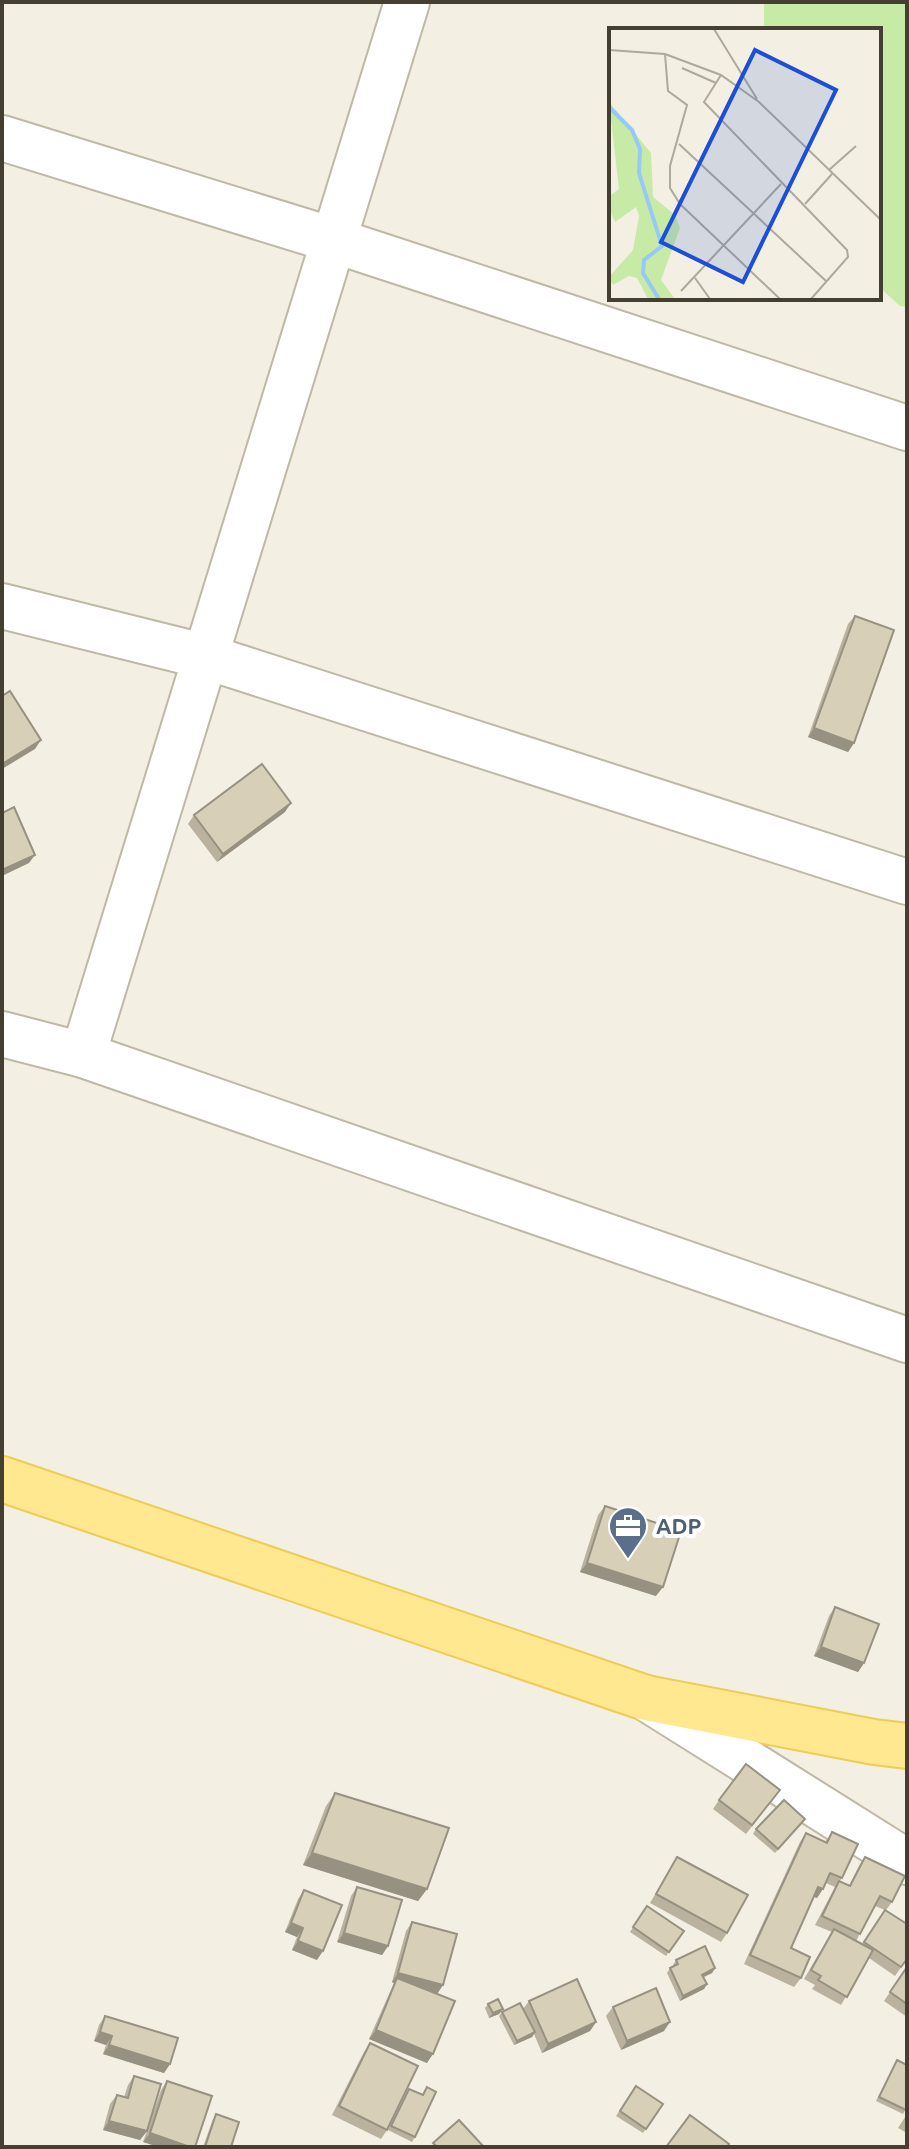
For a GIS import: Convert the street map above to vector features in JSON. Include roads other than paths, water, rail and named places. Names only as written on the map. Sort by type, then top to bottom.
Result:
[{"type":"main road","points":[[2,1479],[646,1698],[907,1746]]},
{"type":"street","points":[[83,1055],[407,2]]},
{"type":"street","points":[[2,138],[333,240],[907,428]]},
{"type":"street","points":[[2,606],[207,657],[907,882]]},
{"type":"street","points":[[2,1034],[83,1055],[907,1340]]},
{"type":"street","points":[[646,1698],[907,1862]]},
{"type":"place","name":"ADP","points":[[628,1560]]}]
